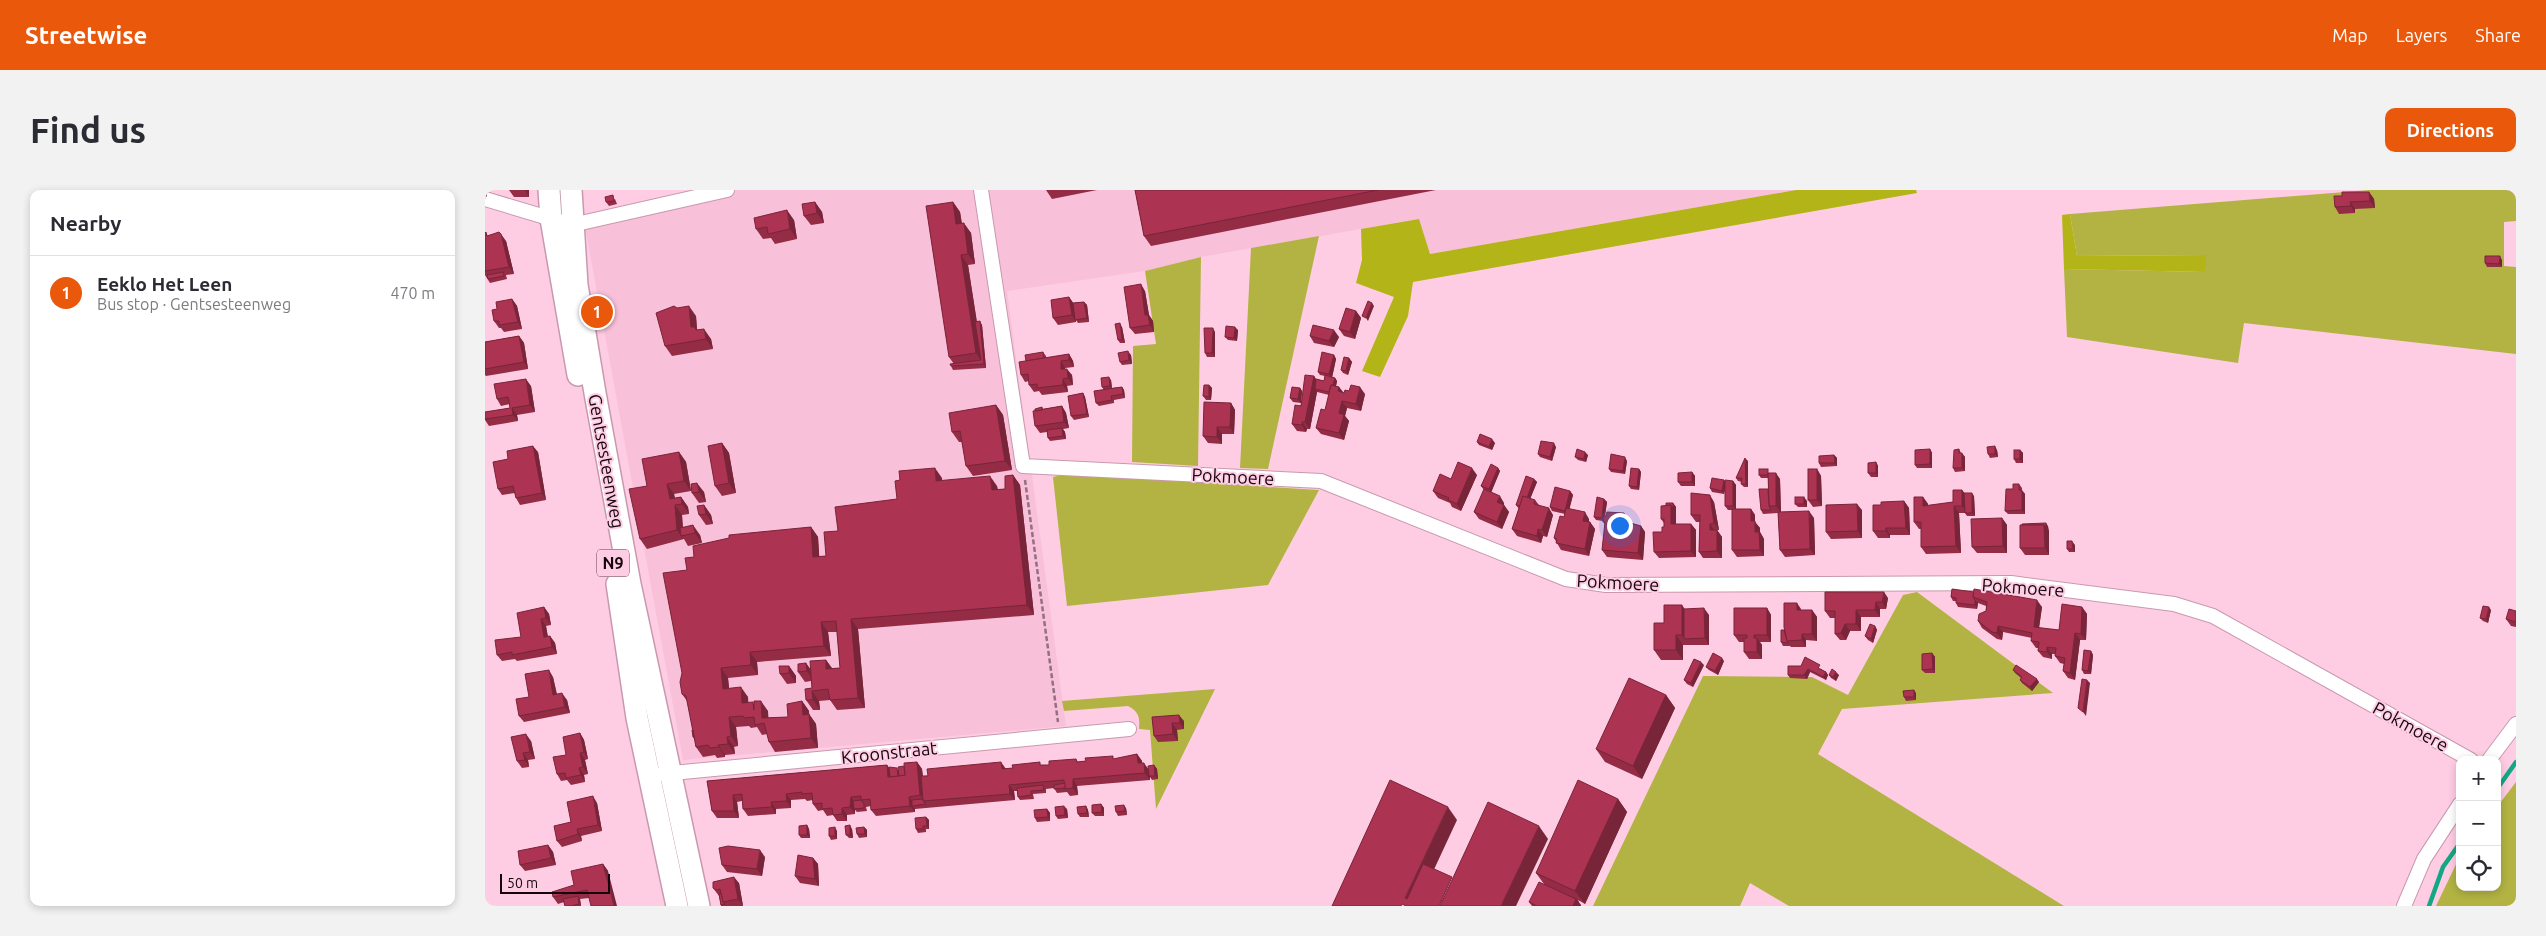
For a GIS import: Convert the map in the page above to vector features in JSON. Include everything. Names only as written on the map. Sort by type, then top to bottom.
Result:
[{"type":"main road","name":"N9","points":[[549,190],[551,219]]},
{"type":"main road","name":"Gentsesteenweg","points":[[571,190],[577,285],[629,584],[648,776],[677,906]]},
{"type":"main road","name":"Gentsesteenweg","points":[[551,219],[632,629],[671,774],[699,906]]},
{"type":"street","points":[[485,199],[572,225],[727,190]]},
{"type":"street","points":[[981,190],[1023,466]]},
{"type":"street","name":"Pokmoere","points":[[1023,466],[1321,481],[1566,579],[1606,585],[2011,583],[2183,606],[2213,616],[2237,628],[2464,756]]},
{"type":"street","points":[[2492,756],[2516,724]]},
{"type":"street","name":"Kroonstraat","points":[[648,776],[1129,729]]},
{"type":"street","points":[[2404,906],[2424,859],[2456,810]]},
{"type":"path","points":[[1023,466],[1060,736]]},
{"type":"shaded area","points":[[710,190],[1796,190],[1430,254],[1418,219],[1201,257],[1145,271],[1007,291],[1066,726],[683,760],[583,216]]},
{"type":"shaded area","points":[[1796,190],[1916,190],[1917,193],[1413,282],[1408,316],[1380,377],[1362,371],[1394,297],[1356,283],[1362,260],[1361,229],[1419,219],[1430,254]]},
{"type":"shaded area","points":[[2370,190],[2516,190],[2516,221],[2504,222],[2504,266],[2516,267],[2516,354],[2244,323],[2238,363],[2067,337],[2064,269],[2205,272],[2205,255],[2077,256],[2070,214]]},
{"type":"shaded area","points":[[2070,214],[2077,256],[2206,255],[2205,272],[2064,269],[2062,215]]},
{"type":"shaded area","points":[[1319,236],[1268,469],[1240,468],[1251,248]]},
{"type":"shaded area","points":[[1201,257],[1198,466],[1132,462],[1133,346],[1156,344],[1145,271]]},
{"type":"shaded area","points":[[1067,474],[1319,490],[1268,585],[1067,606],[1053,477]]},
{"type":"shaded area","points":[[1917,592],[2053,693],[1842,709],[1818,754],[2064,906],[1789,906],[1750,883],[1740,906],[1593,906],[1703,676],[1812,677],[1848,695],[1903,595]]},
{"type":"shaded area","points":[[1215,689],[1156,809],[1150,730],[1139,729],[1139,718],[1135,710],[1128,706],[1064,711],[1062,701]]},
{"type":"shaded area","points":[[2516,782],[2516,906],[2436,906],[2456,864],[2456,891],[2501,891],[2501,802]]},
{"type":"building","points":[[1135,190],[1378,190],[1144,236]]},
{"type":"building","points":[[2342,192],[2369,192],[2370,201],[2350,202],[2351,206],[2335,207],[2334,196],[2342,196]]},
{"type":"building","points":[[613,195],[614,201],[606,202],[605,197]]},
{"type":"building","points":[[815,202],[817,213],[804,216],[802,204]]},
{"type":"building","points":[[953,202],[956,224],[964,223],[968,254],[961,255],[976,353],[949,357],[926,206]]},
{"type":"building","points":[[787,210],[790,229],[768,234],[767,227],[756,229],[754,218]]},
{"type":"building","points":[[486,232],[487,236],[499,232],[501,234],[509,267],[485,271]]},
{"type":"building","points":[[2485,256],[2500,256],[2499,264],[2485,263]]},
{"type":"building","points":[[503,272],[504,276],[488,279],[487,275]]},
{"type":"building","points":[[1141,284],[1145,315],[1148,315],[1150,325],[1130,328],[1124,287]]},
{"type":"building","points":[[1069,297],[1072,315],[1053,318],[1051,300]]},
{"type":"building","points":[[512,299],[518,322],[499,325],[499,321],[494,321],[492,310],[497,309],[496,302]]},
{"type":"building","points":[[1368,301],[1372,303],[1366,318],[1362,316]]},
{"type":"building","points":[[1084,302],[1087,318],[1075,320],[1073,303]]},
{"type":"building","points":[[674,306],[677,308],[689,306],[691,327],[695,327],[696,330],[704,329],[706,339],[665,346],[656,313]]},
{"type":"building","points":[[1346,308],[1356,311],[1350,332],[1339,329]]},
{"type":"building","points":[[980,321],[984,364],[951,366],[950,364],[981,360],[975,322]]},
{"type":"building","points":[[1120,323],[1122,339],[1118,340],[1115,324]]},
{"type":"building","points":[[1313,325],[1334,330],[1329,341],[1310,336]]},
{"type":"building","points":[[1226,326],[1235,327],[1234,338],[1225,337]]},
{"type":"building","points":[[1204,328],[1213,328],[1212,353],[1205,353]]},
{"type":"building","points":[[519,336],[524,362],[485,369],[485,342]]},
{"type":"building","points":[[1128,351],[1129,360],[1120,362],[1118,353]]},
{"type":"building","points":[[1043,352],[1044,358],[1026,361],[1025,355]]},
{"type":"building","points":[[1322,352],[1334,355],[1329,374],[1318,372]]},
{"type":"building","points":[[1069,354],[1069,360],[1061,361],[1061,369],[1067,369],[1068,378],[1063,379],[1063,385],[1037,388],[1037,384],[1029,385],[1028,374],[1021,375],[1019,362]]},
{"type":"building","points":[[1344,357],[1349,358],[1346,371],[1341,370]]},
{"type":"building","points":[[1305,375],[1314,376],[1305,422],[1302,422],[1302,425],[1292,424],[1295,405],[1301,406]]},
{"type":"building","points":[[1325,375],[1335,378],[1329,392],[1315,389],[1316,379],[1324,381]]},
{"type":"building","points":[[1109,377],[1110,386],[1102,387],[1101,378]]},
{"type":"building","points":[[526,379],[530,405],[512,408],[513,415],[485,419],[485,412],[510,408],[508,397],[497,399],[494,384]]},
{"type":"building","points":[[1204,385],[1209,385],[1209,397],[1203,396]]},
{"type":"building","points":[[1331,385],[1339,387],[1338,391],[1344,393],[1345,390],[1349,391],[1351,385],[1360,387],[1356,404],[1342,401],[1339,413],[1344,415],[1339,433],[1316,428],[1321,409],[1325,410]]},
{"type":"building","points":[[1122,387],[1123,394],[1111,396],[1112,400],[1096,403],[1094,391]]},
{"type":"building","points":[[1292,387],[1300,388],[1298,399],[1290,398]]},
{"type":"building","points":[[1083,393],[1087,414],[1071,416],[1068,396]]},
{"type":"building","points":[[1204,402],[1231,403],[1230,427],[1217,427],[1217,437],[1203,436]]},
{"type":"building","points":[[996,405],[1005,461],[966,466],[960,431],[952,432],[949,413]]},
{"type":"building","points":[[1062,406],[1064,422],[1035,426],[1033,411]]},
{"type":"building","points":[[1042,407],[1042,410],[1035,411],[1035,409]]},
{"type":"building","points":[[1062,428],[1063,436],[1048,438],[1047,430]]},
{"type":"building","points":[[1480,434],[1492,439],[1489,447],[1477,442]]},
{"type":"building","points":[[1541,441],[1554,443],[1550,457],[1538,454]]},
{"type":"building","points":[[722,443],[729,483],[715,486],[708,446]]},
{"type":"building","points":[[533,446],[542,493],[516,498],[513,486],[498,489],[493,462],[508,459],[507,451]]},
{"type":"building","points":[[1995,446],[1995,454],[1988,454],[1987,447]]},
{"type":"building","points":[[1577,449],[1585,452],[1584,459],[1575,457]]},
{"type":"building","points":[[1930,449],[1930,464],[1915,465],[1915,450]]},
{"type":"building","points":[[1959,449],[1959,453],[1962,453],[1962,468],[1953,468],[1954,450]]},
{"type":"building","points":[[2014,450],[2020,450],[2020,459],[2014,459]]},
{"type":"building","points":[[679,452],[684,481],[667,484],[670,499],[681,497],[682,504],[675,505],[677,530],[640,539],[629,489],[647,486],[642,459]]},
{"type":"building","points":[[1611,454],[1625,457],[1623,471],[1609,469]]},
{"type":"building","points":[[1834,455],[1835,463],[1819,463],[1819,456]]},
{"type":"building","points":[[1745,458],[1746,484],[1741,484],[1742,478],[1736,478]]},
{"type":"building","points":[[1458,462],[1472,468],[1457,504],[1433,491],[1440,474],[1451,479]]},
{"type":"building","points":[[1876,462],[1876,473],[1868,473],[1868,463]]},
{"type":"building","points":[[1491,464],[1498,468],[1489,489],[1481,486]]},
{"type":"building","points":[[935,468],[936,481],[990,476],[992,490],[1005,489],[1005,476],[1013,475],[1027,605],[851,619],[858,698],[830,700],[828,689],[812,691],[813,700],[806,700],[805,689],[812,688],[810,661],[826,660],[826,669],[840,668],[836,621],[821,622],[824,646],[750,652],[751,665],[721,668],[723,689],[741,687],[742,703],[753,702],[754,710],[754,701],[761,701],[762,718],[788,717],[787,704],[802,701],[803,715],[809,714],[811,738],[769,742],[764,723],[755,725],[754,717],[729,717],[731,736],[727,737],[728,744],[710,748],[708,745],[696,747],[686,696],[682,694],[680,682],[682,673],[663,573],[687,570],[685,558],[694,557],[693,546],[729,538],[729,535],[811,527],[813,557],[826,556],[824,532],[838,531],[835,507],[897,499],[895,481],[900,480],[899,471]]},
{"type":"building","points":[[1631,468],[1639,469],[1637,487],[1629,486]]},
{"type":"building","points":[[1759,469],[1768,469],[1768,475],[1759,475]]},
{"type":"building","points":[[1808,469],[1817,469],[1817,500],[1808,500]]},
{"type":"building","points":[[1692,472],[1692,482],[1678,482],[1678,473]]},
{"type":"building","points":[[1768,473],[1776,473],[1776,506],[1769,506]]},
{"type":"building","points":[[1526,476],[1534,479],[1527,498],[1523,496],[1520,506],[1516,505]]},
{"type":"building","points":[[1712,478],[1724,480],[1722,491],[1710,488]]},
{"type":"building","points":[[1725,480],[1733,481],[1733,506],[1725,506]]},
{"type":"building","points":[[697,483],[699,492],[692,493],[691,484]]},
{"type":"building","points":[[2013,484],[2019,484],[2019,490],[2022,491],[2022,510],[2005,511],[2006,489],[2013,489]]},
{"type":"building","points":[[1555,487],[1570,491],[1565,511],[1550,507]]},
{"type":"building","points":[[1484,489],[1500,496],[1497,502],[1504,505],[1497,522],[1474,512]]},
{"type":"building","points":[[1759,489],[1768,489],[1771,510],[1761,510]]},
{"type":"building","points":[[1953,490],[1962,490],[1962,506],[1954,506],[1956,546],[1921,547],[1921,522],[1914,522],[1914,497],[1923,497],[1923,506],[1953,502]]},
{"type":"building","points":[[1691,493],[1710,495],[1714,523],[1710,524],[1710,530],[1717,530],[1717,551],[1699,552],[1700,515],[1691,515]]},
{"type":"building","points":[[1964,493],[1972,493],[1972,513],[1965,513]]},
{"type":"building","points":[[1523,496],[1535,500],[1534,504],[1549,508],[1542,530],[1538,529],[1537,536],[1512,529]]},
{"type":"building","points":[[1597,497],[1604,499],[1602,518],[1594,517]]},
{"type":"building","points":[[1795,497],[1804,497],[1804,504],[1795,504]]},
{"type":"building","points":[[1904,501],[1906,528],[1886,528],[1886,531],[1873,531],[1873,505],[1881,505],[1881,502]]},
{"type":"building","points":[[1666,503],[1673,503],[1673,509],[1671,505],[1666,506]]},
{"type":"building","points":[[1857,504],[1858,531],[1826,532],[1826,505]]},
{"type":"building","points":[[704,505],[706,514],[699,515],[697,506]]},
{"type":"building","points":[[1671,505],[1671,524],[1691,524],[1691,551],[1654,552],[1653,532],[1662,532],[1662,527],[1664,527],[1664,519],[1661,519],[1661,506]]},
{"type":"building","points":[[1566,508],[1585,512],[1583,521],[1590,522],[1585,549],[1556,543],[1557,539],[1554,538],[1560,516],[1564,517]]},
{"type":"building","points":[[1732,509],[1751,509],[1751,521],[1755,521],[1755,532],[1759,532],[1760,550],[1732,550]]},
{"type":"building","points":[[1809,511],[1810,549],[1780,550],[1778,512]]},
{"type":"building","points":[[1607,512],[1624,513],[1623,521],[1641,526],[1638,553],[1602,550],[1605,522],[1603,522],[1603,516],[1606,516]]},
{"type":"building","points":[[2002,518],[2003,546],[1972,547],[1971,519]]},
{"type":"building","points":[[2046,523],[2046,527],[2044,525],[2022,525],[2022,524]]},
{"type":"building","points":[[693,525],[695,533],[681,536],[680,528]]},
{"type":"building","points":[[2020,525],[2044,525],[2045,548],[2020,548]]},
{"type":"building","points":[[2067,541],[2072,541],[2073,549],[2067,549]]},
{"type":"building","points":[[1952,589],[1974,592],[1975,605],[1956,603],[1956,598],[1951,597]]},
{"type":"building","points":[[1974,589],[2037,600],[2034,627],[2059,630],[2062,604],[2082,607],[2081,634],[2075,633],[2070,673],[2063,671],[2065,658],[2055,656],[2056,648],[2047,647],[2047,652],[2038,651],[2039,642],[2031,641],[2032,633],[1998,626],[1997,633],[1992,632],[1978,621],[1979,614],[1986,611],[1987,602],[1973,597]]},
{"type":"building","points":[[1825,592],[1884,592],[1882,602],[1876,602],[1875,610],[1856,610],[1856,624],[1845,624],[1841,633],[1835,634],[1835,611],[1825,611]]},
{"type":"building","points":[[1784,603],[1797,603],[1797,610],[1812,610],[1812,634],[1802,634],[1802,640],[1787,641],[1784,627]]},
{"type":"building","points":[[1664,605],[1682,605],[1682,635],[1676,635],[1676,650],[1654,650],[1654,623],[1664,623]]},
{"type":"building","points":[[2483,606],[2489,607],[2486,619],[2480,618]]},
{"type":"building","points":[[544,607],[546,618],[541,619],[544,637],[550,636],[552,647],[512,655],[512,652],[497,655],[495,640],[521,637],[517,613]]},
{"type":"building","points":[[1704,608],[1705,638],[1684,639],[1684,609]]},
{"type":"building","points":[[1734,608],[1767,608],[1767,635],[1754,635],[1754,638],[1757,638],[1757,652],[1744,652],[1744,638],[1747,638],[1747,635],[1734,635]]},
{"type":"building","points":[[2509,609],[2516,611],[2516,622],[2506,619]]},
{"type":"building","points":[[1870,624],[1875,626],[1871,639],[1865,636]]},
{"type":"building","points":[[1781,630],[1784,630],[1788,643],[1781,642]]},
{"type":"building","points":[[2084,650],[2091,651],[2088,671],[2082,670]]},
{"type":"building","points":[[1713,653],[1722,658],[1715,671],[1706,667]]},
{"type":"building","points":[[1932,653],[1933,669],[1922,670],[1922,654]]},
{"type":"building","points":[[1805,657],[1820,665],[1818,668],[1826,672],[1823,677],[1808,669],[1804,675],[1788,675],[1788,666],[1801,666]]},
{"type":"building","points":[[1694,659],[1701,662],[1691,683],[1684,680]]},
{"type":"building","points":[[806,663],[807,671],[798,672],[798,664]]},
{"type":"building","points":[[2016,665],[2037,679],[2030,687],[2020,680],[2022,677],[2013,670]]},
{"type":"building","points":[[779,666],[789,666],[789,673],[780,674]]},
{"type":"building","points":[[1832,669],[1836,672],[1833,677],[1829,675]]},
{"type":"building","points":[[549,670],[553,695],[562,693],[565,707],[519,716],[516,699],[529,697],[525,674]]},
{"type":"building","points":[[1629,678],[1666,695],[1633,766],[1596,749]]},
{"type":"building","points":[[2082,679],[2087,680],[2083,712],[2078,708]]},
{"type":"building","points":[[1914,690],[1914,697],[1904,697],[1903,691]]},
{"type":"building","points":[[1179,715],[1180,723],[1172,723],[1173,734],[1154,736],[1152,717]]},
{"type":"building","points":[[580,733],[584,752],[580,753],[583,767],[579,768],[581,775],[566,778],[565,773],[557,774],[553,757],[566,755],[563,737]]},
{"type":"building","points":[[526,734],[530,752],[523,753],[525,760],[517,761],[511,737]]},
{"type":"building","points":[[1137,754],[1138,763],[1144,763],[1145,773],[1073,779],[1073,788],[1065,789],[1064,780],[1009,785],[1010,794],[923,801],[921,776],[928,776],[927,769],[1001,762],[1002,769],[1013,768],[1012,765],[1040,762],[1040,765],[1049,765],[1049,761],[1076,759],[1077,762],[1086,761],[1085,758],[1113,756],[1113,759]]},
{"type":"building","points":[[917,762],[920,795],[909,797],[910,806],[871,810],[870,799],[861,800],[861,796],[851,797],[850,807],[842,808],[842,814],[833,815],[832,808],[822,809],[822,803],[813,804],[812,793],[802,794],[802,792],[786,794],[787,801],[771,802],[772,807],[743,809],[742,794],[733,795],[734,811],[712,811],[707,781],[887,765],[888,777],[905,775],[904,763]]},
{"type":"building","points":[[1154,765],[1155,776],[1149,776],[1148,766]]},
{"type":"building","points":[[904,766],[905,775],[899,776],[898,767]]},
{"type":"building","points":[[889,767],[897,768],[898,776],[890,777]]},
{"type":"building","points":[[1390,780],[1448,807],[1405,898],[1407,899],[1423,864],[1452,877],[1439,906],[1406,906],[1402,904],[1401,906],[1332,906]]},
{"type":"building","points":[[1578,780],[1618,799],[1575,891],[1536,873]]},
{"type":"building","points":[[1065,783],[1065,788],[1054,789],[1054,785]]},
{"type":"building","points":[[1043,785],[1044,790],[1031,791],[1031,795],[1018,797],[1017,788]]},
{"type":"building","points":[[593,796],[598,825],[577,829],[578,834],[557,841],[554,826],[571,822],[567,802]]},
{"type":"building","points":[[923,799],[926,804],[912,806],[912,800]]},
{"type":"building","points":[[861,800],[864,808],[854,809],[853,801]]},
{"type":"building","points":[[1488,802],[1539,826],[1501,906],[1440,906]]},
{"type":"building","points":[[1101,804],[1102,812],[1092,813],[1092,805]]},
{"type":"building","points":[[1124,805],[1125,811],[1116,812],[1115,806]]},
{"type":"building","points":[[1064,806],[1065,815],[1056,816],[1055,807]]},
{"type":"building","points":[[1086,806],[1087,813],[1078,814],[1077,807]]},
{"type":"building","points":[[1047,809],[1048,817],[1035,818],[1034,810]]},
{"type":"building","points":[[926,817],[927,826],[923,826],[923,829],[916,829],[915,818]]},
{"type":"building","points":[[807,825],[807,835],[799,835],[799,826]]},
{"type":"building","points":[[850,825],[850,835],[846,835],[845,826]]},
{"type":"building","points":[[835,827],[835,836],[829,836],[829,828]]},
{"type":"building","points":[[864,827],[865,834],[857,834],[856,828]]},
{"type":"building","points":[[548,845],[551,858],[520,865],[518,851]]},
{"type":"building","points":[[728,846],[760,850],[757,869],[722,865],[719,848]]},
{"type":"building","points":[[798,855],[813,858],[815,879],[795,876]]},
{"type":"building","points":[[603,864],[614,906],[591,906],[587,890],[553,897],[552,892],[574,885],[571,871]]},
{"type":"building","points":[[734,877],[738,899],[723,902],[720,889],[716,890],[713,888],[713,882]]},
{"type":"building","points":[[1539,882],[1576,899],[1573,906],[1537,906],[1529,902]]},
{"type":"building","points":[[721,893],[725,904],[721,905],[719,894]]},
{"type":"building","points":[[578,896],[579,904],[565,906],[563,899]]},
{"type":"waterway","points":[[2501,783],[2516,762]]},
{"type":"waterway","points":[[2429,906],[2443,867],[2458,846]]},
{"type":"place","name":"Eeklo Het Leen","points":[[597,312]]}]
